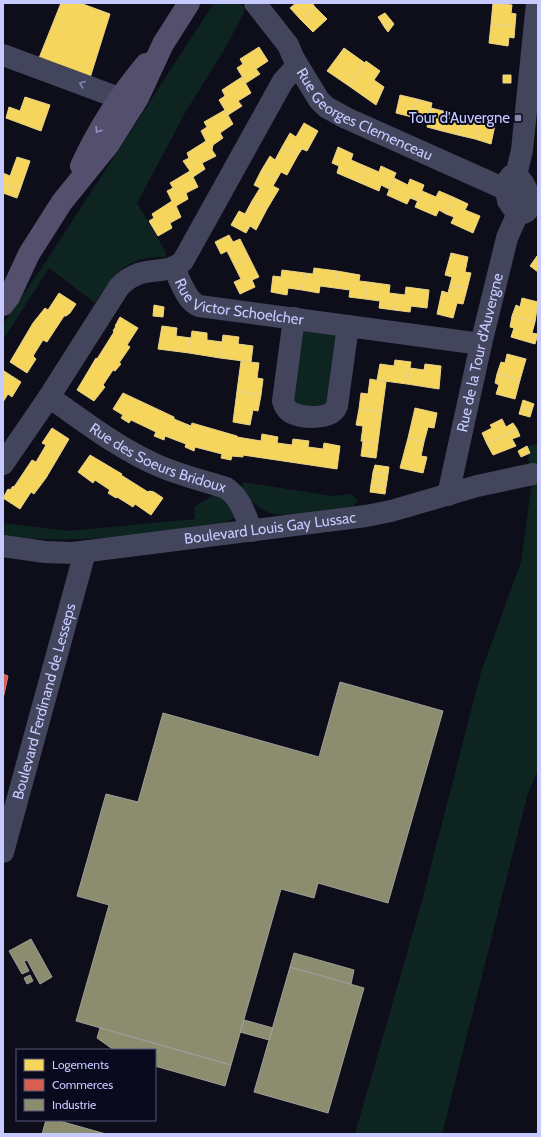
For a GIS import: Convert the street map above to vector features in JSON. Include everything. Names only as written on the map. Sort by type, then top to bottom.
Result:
[{"type":"main road","points":[[3,305],[9,297],[29,254],[70,189],[95,135],[126,102],[189,3]]},
{"type":"main road","points":[[3,279],[29,254]]},
{"type":"street","name":"Rue Georges Clemenceau","points":[[255,3],[288,45],[297,66],[319,100],[332,111],[510,182]]},
{"type":"street","points":[[510,182],[522,150],[538,3]]},
{"type":"street","points":[[3,55],[126,102]]},
{"type":"street","name":"Rue Victor Schoelcher","points":[[297,66],[283,81],[183,261],[174,268],[185,291],[195,304],[481,344]]},
{"type":"street","name":"Rue de la Tour d'Auvergne","points":[[448,495],[481,344],[508,238],[518,213],[508,201],[510,182]]},
{"type":"street","points":[[3,464],[49,397],[111,297],[125,281],[144,272],[174,268]]},
{"type":"street","points":[[294,318],[283,401],[286,408],[291,412],[321,417],[332,413],[337,406],[348,326]]},
{"type":"street","name":"Rue des Soeurs Bridoux","points":[[49,397],[120,445],[143,458],[176,472],[226,488],[232,492],[240,502],[252,531]]},
{"type":"street","name":"Boulevard Louis Gay Lussac","points":[[3,546],[55,553],[85,552],[252,531],[391,512],[448,495],[533,474]]},
{"type":"street","name":"Boulevard Ferdinand de Lesseps","points":[[3,852],[85,552]]},
{"type":"green space","points":[[214,3],[239,3],[246,8],[227,45],[185,113],[137,203],[166,252],[165,257],[152,257],[131,263],[123,268],[115,275],[95,303],[49,268],[3,340],[3,324],[45,263]]},
{"type":"green space","points":[[299,325],[341,332],[331,406],[293,406]]},
{"type":"green space","points":[[538,444],[538,770],[528,793],[445,1123],[442,1134],[355,1134],[423,897],[481,672],[521,562],[533,474],[529,464],[527,446]]},
{"type":"green space","points":[[243,482],[332,496],[351,494],[358,501],[354,506],[298,514],[276,514],[260,508],[241,491]]},
{"type":"green space","points":[[215,494],[230,503],[235,517],[225,524],[86,539],[31,538],[3,535],[3,523],[68,531],[195,519],[194,507]]},
{"type":"building: Logements","points":[[61,3],[80,3],[110,14],[90,78],[39,58]]},
{"type":"building: Logements","points":[[296,3],[312,3],[315,7],[301,20],[290,8]]},
{"type":"building: Logements","points":[[493,3],[512,5],[511,13],[516,14],[515,26],[491,24]]},
{"type":"building: Logements","points":[[315,7],[327,19],[313,32],[301,20]]},
{"type":"building: Logements","points":[[385,13],[390,19],[385,28],[378,17]]},
{"type":"building: Logements","points":[[390,19],[394,24],[388,32],[385,28]]},
{"type":"building: Logements","points":[[491,24],[515,26],[514,38],[509,37],[508,46],[489,43]]},
{"type":"building: Logements","points":[[259,47],[268,61],[256,69],[260,74],[246,83],[237,68],[243,64],[240,59]]},
{"type":"building: Logements","points":[[344,48],[365,63],[349,86],[327,71]]},
{"type":"building: Logements","points":[[366,61],[380,71],[374,80],[384,87],[376,105],[349,86]]},
{"type":"building: Logements","points":[[503,75],[511,75],[511,83],[503,83]]},
{"type":"building: Logements","points":[[242,77],[251,93],[238,101],[242,106],[228,115],[219,100],[225,96],[222,90]]},
{"type":"building: Logements","points":[[400,95],[417,99],[412,117],[396,113]]},
{"type":"building: Logements","points":[[25,97],[50,105],[41,131],[6,118],[9,107],[20,111]]},
{"type":"building: Logements","points":[[417,99],[432,103],[428,121],[412,117]]},
{"type":"building: Logements","points":[[431,108],[447,112],[442,131],[427,127]]},
{"type":"building: Logements","points":[[225,110],[233,124],[220,133],[223,138],[213,145],[212,150],[216,156],[202,163],[205,169],[193,177],[198,187],[186,193],[188,199],[176,206],[181,217],[170,223],[172,228],[158,236],[149,221],[154,218],[152,214],[172,201],[167,191],[173,188],[170,183],[190,171],[183,161],[189,158],[187,153],[206,141],[201,131],[207,127],[204,122]]},
{"type":"building: Logements","points":[[447,112],[463,117],[458,135],[442,131]]},
{"type":"building: Logements","points":[[463,117],[480,121],[475,139],[458,135]]},
{"type":"building: Logements","points":[[480,121],[495,125],[491,144],[475,139]]},
{"type":"building: Logements","points":[[304,123],[318,131],[307,151],[302,149],[298,155],[282,147],[290,133],[296,137]]},
{"type":"building: Logements","points":[[282,147],[298,155],[287,175],[281,172],[277,179],[261,171],[270,156],[275,160]]},
{"type":"building: Logements","points":[[338,147],[353,154],[351,160],[365,166],[358,182],[337,173],[339,166],[332,163]]},
{"type":"building: Logements","points":[[17,157],[30,161],[20,190],[3,184],[3,173],[10,176]]},
{"type":"building: Logements","points":[[365,166],[379,172],[381,166],[396,173],[389,189],[381,185],[379,191],[358,182]]},
{"type":"building: Logements","points":[[261,171],[277,179],[273,186],[279,189],[267,209],[252,201],[260,188],[254,185]]},
{"type":"building: Logements","points":[[394,178],[408,185],[410,179],[424,185],[418,201],[410,198],[407,204],[387,195]]},
{"type":"building: Logements","points":[[3,184],[20,190],[17,198],[3,193]]},
{"type":"building: Logements","points":[[422,191],[436,197],[439,191],[453,197],[446,214],[439,210],[436,216],[415,207]]},
{"type":"building: Logements","points":[[453,197],[468,204],[465,210],[480,216],[473,233],[451,223],[454,217],[446,214]]},
{"type":"building: Logements","points":[[252,201],[267,209],[256,230],[250,226],[246,233],[231,225],[239,211],[245,214]]},
{"type":"building: Logements","points":[[229,235],[233,242],[240,239],[249,257],[234,265],[227,251],[221,254],[215,242]]},
{"type":"building: Logements","points":[[451,253],[468,257],[465,272],[471,273],[467,289],[450,285],[452,277],[445,275]]},
{"type":"building: Logements","points":[[537,256],[538,257],[538,272],[530,266]]},
{"type":"building: Logements","points":[[249,257],[259,277],[252,280],[255,287],[240,294],[234,282],[241,279],[234,265]]},
{"type":"building: Logements","points":[[314,268],[337,271],[335,288],[320,286],[319,293],[302,290],[305,273],[313,274]]},
{"type":"building: Logements","points":[[282,270],[305,273],[302,290],[288,288],[287,295],[271,292],[273,276],[281,277]]},
{"type":"building: Logements","points":[[337,271],[360,275],[359,281],[368,282],[365,299],[349,297],[350,290],[335,288]]},
{"type":"building: Logements","points":[[368,282],[390,285],[389,293],[397,294],[394,310],[379,308],[380,301],[365,299]]},
{"type":"building: Logements","points":[[450,285],[467,289],[463,304],[457,303],[453,318],[437,314],[442,291],[448,293]]},
{"type":"building: Logements","points":[[406,287],[429,290],[427,308],[411,306],[410,312],[394,310],[397,294],[405,295]]},
{"type":"building: Logements","points":[[59,293],[76,304],[70,313],[64,316],[47,342],[43,340],[33,356],[36,359],[27,373],[10,362],[33,323],[45,308],[48,310]]},
{"type":"building: Logements","points":[[522,298],[538,302],[535,322],[512,316],[516,305],[520,307]]},
{"type":"building: Logements","points":[[154,305],[164,307],[163,317],[153,316]]},
{"type":"building: Logements","points":[[512,316],[535,322],[532,333],[538,334],[535,344],[511,337],[514,328],[510,327]]},
{"type":"building: Logements","points":[[120,317],[138,328],[127,345],[130,347],[119,363],[121,364],[115,371],[113,370],[103,385],[105,387],[94,401],[77,390],[114,332],[115,326]]},
{"type":"building: Logements","points":[[162,326],[177,328],[176,336],[191,338],[189,353],[158,349]]},
{"type":"building: Logements","points":[[192,331],[207,333],[207,340],[222,342],[220,358],[189,353]]},
{"type":"building: Logements","points":[[223,335],[239,337],[238,344],[253,346],[251,362],[220,358]]},
{"type":"building: Logements","points":[[507,354],[526,359],[520,380],[497,374],[501,362],[505,363]]},
{"type":"building: Logements","points":[[395,360],[411,362],[407,384],[377,380],[380,364],[394,366]]},
{"type":"building: Logements","points":[[241,361],[259,363],[257,378],[263,379],[261,395],[237,391]]},
{"type":"building: Logements","points":[[425,364],[441,366],[439,389],[407,384],[410,368],[424,370]]},
{"type":"building: Logements","points":[[4,371],[21,382],[12,397],[8,394],[3,402]]},
{"type":"building: Logements","points":[[497,374],[520,380],[515,399],[496,394],[499,385],[495,383]]},
{"type":"building: Logements","points":[[370,379],[386,382],[382,412],[359,409],[361,393],[368,394]]},
{"type":"building: Logements","points":[[237,391],[261,395],[258,411],[253,410],[250,425],[233,422]]},
{"type":"building: Logements","points":[[123,393],[191,426],[192,423],[237,437],[261,441],[262,434],[278,437],[277,443],[292,445],[293,439],[309,441],[308,447],[323,449],[324,443],[340,446],[337,469],[243,455],[243,457],[232,456],[231,460],[221,458],[222,454],[195,447],[194,451],[185,447],[186,444],[165,436],[164,440],[154,436],[156,432],[131,420],[129,423],[121,418],[123,415],[113,409]]},
{"type":"building: Logements","points":[[523,400],[534,404],[532,410],[521,407]]},
{"type":"building: Logements","points":[[521,407],[532,410],[530,417],[519,414]]},
{"type":"building: Logements","points":[[415,408],[437,413],[434,428],[428,427],[424,442],[408,438]]},
{"type":"building: Logements","points":[[359,409],[382,412],[378,443],[361,441],[363,426],[356,425]]},
{"type":"building: Logements","points":[[502,419],[506,427],[513,423],[517,429],[487,444],[482,433],[492,428],[490,425]]},
{"type":"building: Logements","points":[[52,428],[69,439],[46,478],[34,494],[31,492],[20,509],[3,498],[8,489],[10,490],[13,486],[14,487],[32,460],[36,462],[46,445],[42,443]]},
{"type":"building: Logements","points":[[517,429],[520,436],[512,439],[516,446],[493,455],[487,444]]},
{"type":"building: Logements","points":[[408,438],[424,442],[421,456],[427,457],[423,473],[400,468]]},
{"type":"building: Logements","points":[[363,441],[370,442],[368,457],[361,456]]},
{"type":"building: Logements","points":[[370,442],[378,443],[376,458],[368,457]]},
{"type":"building: Logements","points":[[527,446],[530,453],[521,457],[518,451]]},
{"type":"building: Logements","points":[[90,455],[148,492],[154,492],[163,498],[151,515],[135,504],[133,507],[117,497],[116,498],[108,493],[110,490],[95,480],[93,483],[78,472]]},
{"type":"building: Logements","points":[[375,465],[389,467],[388,474],[373,472]]},
{"type":"building: Logements","points":[[373,472],[388,474],[387,481],[372,479]]},
{"type":"building: Logements","points":[[372,479],[387,481],[386,487],[371,485]]},
{"type":"building: Logements","points":[[371,485],[386,487],[385,494],[370,492]]},
{"type":"building: Commerces","points":[[3,674],[8,676],[3,699]]},
{"type":"building: Industrie","points":[[340,682],[443,711],[388,903],[318,883],[314,898],[281,889],[231,1065],[76,1021],[109,905],[77,896],[106,794],[138,802],[163,713],[319,757]]},
{"type":"building: Industrie","points":[[31,939],[52,977],[40,984],[27,960],[24,961],[29,971],[22,974],[9,951]]},
{"type":"building: Industrie","points":[[294,953],[354,970],[351,984],[290,967]]},
{"type":"building: Industrie","points":[[290,967],[364,988],[328,1113],[254,1092]]},
{"type":"building: Industrie","points":[[30,975],[33,981],[27,984],[24,978]]},
{"type":"building: Industrie","points":[[244,1020],[273,1028],[269,1040],[240,1032]]},
{"type":"building: Industrie","points":[[100,1028],[231,1065],[225,1086],[156,1066],[156,1049],[113,1049],[97,1038]]},
{"type":"building: Industrie","points":[[46,1121],[60,1121],[106,1134],[42,1134]]},
{"type":"place","name":"Tour d'Auvergne","points":[[518,118]]}]
